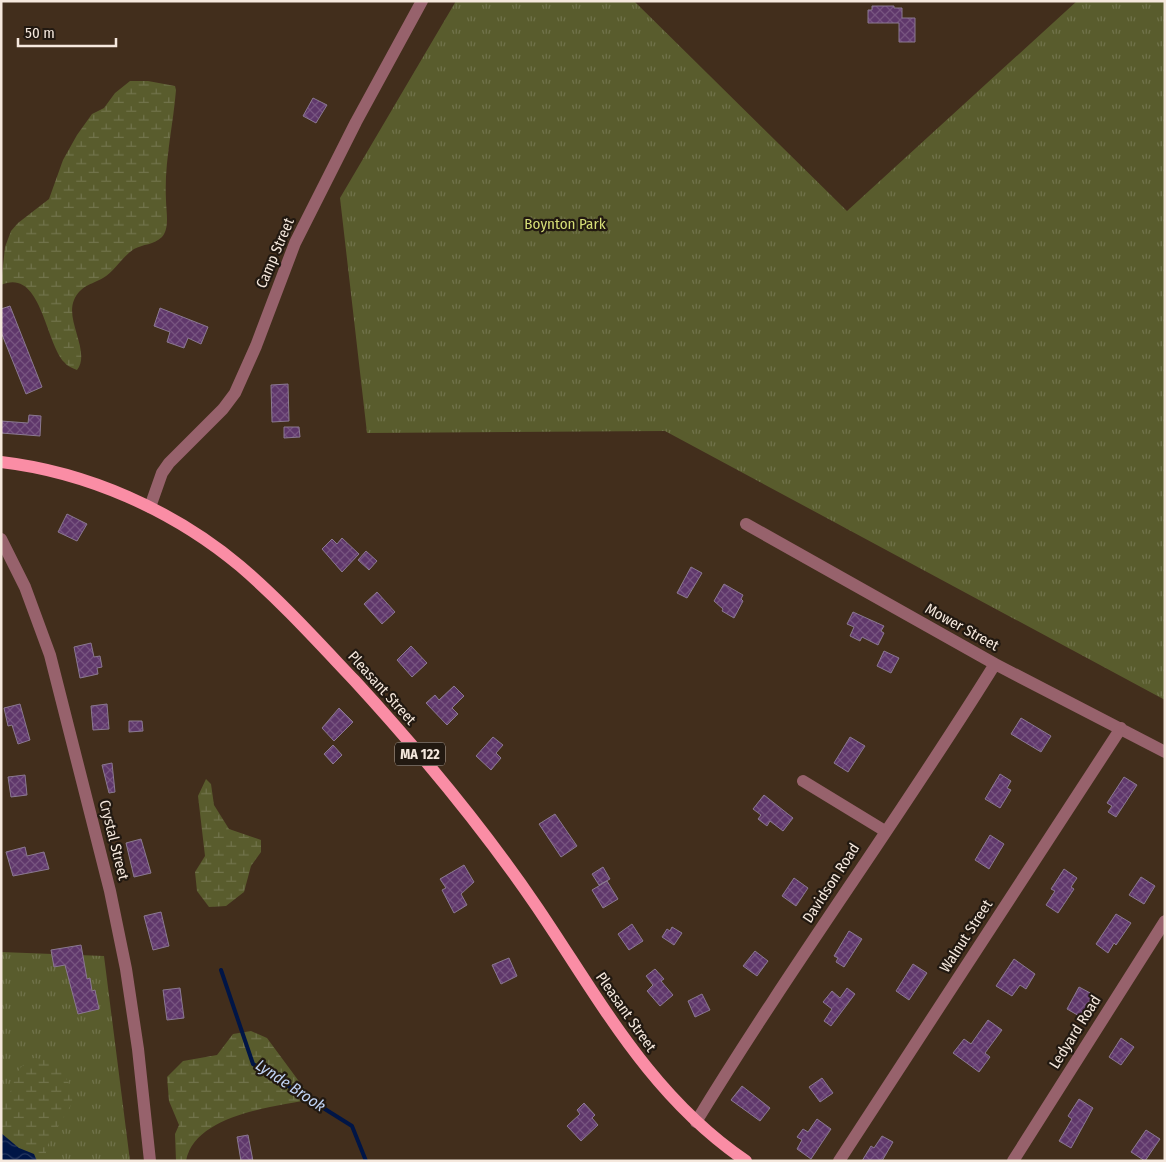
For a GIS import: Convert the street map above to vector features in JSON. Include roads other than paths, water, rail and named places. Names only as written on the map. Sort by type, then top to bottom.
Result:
[{"type":"main road","name":"Pleasant Street","points":[[1,462],[52,470],[150,507],[188,528],[241,566],[313,637],[379,708],[466,808],[538,909],[607,1016],[669,1096],[696,1122],[746,1161]]},
{"type":"street","name":"Camp Street","points":[[150,507],[162,474],[169,463],[223,409],[235,393],[256,346],[295,243],[384,69],[422,1]]},
{"type":"street","name":"Mower Street","points":[[746,524],[996,664],[1165,752]]},
{"type":"street","name":"Crystal Street","points":[[1,539],[26,588],[50,655],[106,876],[126,969],[138,1049],[150,1161]]},
{"type":"street","name":"Davidson Road","points":[[696,1122],[996,664]]},
{"type":"street","name":"Walnut Street","points":[[838,1161],[1121,728]]},
{"type":"street","points":[[803,781],[885,831]]},
{"type":"street","name":"Ledyard Road","points":[[1013,1161],[1165,921]]},
{"type":"water","points":[[1,1133],[19,1148],[34,1154],[37,1161],[1,1161]]},
{"type":"waterway","name":"Lynde Brook","points":[[221,970],[253,1064],[352,1126],[366,1161]]},
{"type":"park label","name":"Boynton Park","points":[[565,224]]}]
